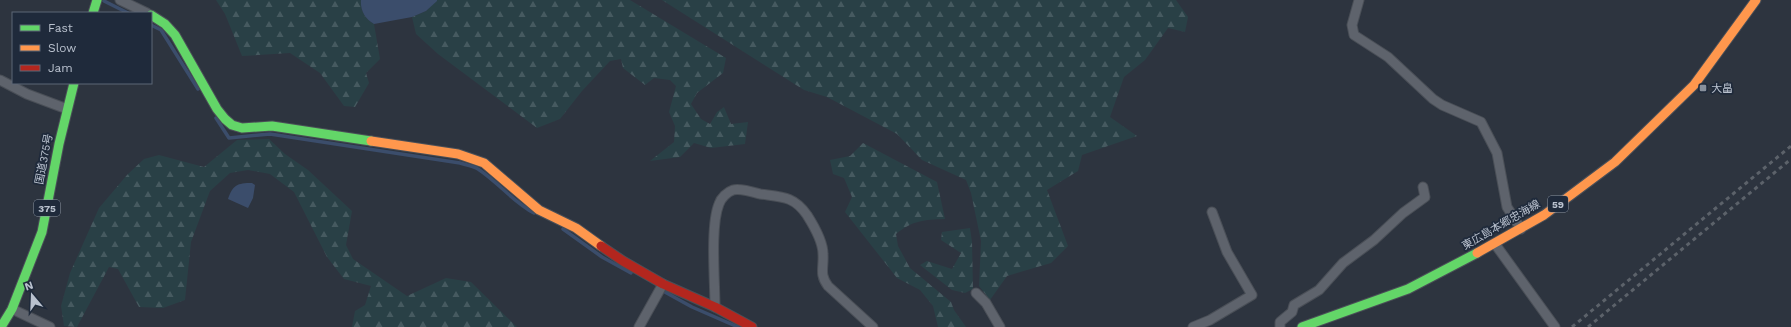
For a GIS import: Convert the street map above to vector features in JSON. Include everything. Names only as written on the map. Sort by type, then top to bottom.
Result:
[{"type":"main road","points":[[94,12],[97,0]]},
{"type":"main road","name":"東広島本郷忠海線","points":[[1302,327],[1408,289],[1495,244],[1544,215],[1615,162],[1689,91],[1756,0]]},
{"type":"main road","points":[[152,16],[166,24],[182,45],[218,110],[231,125],[247,130],[272,126],[287,128],[458,154],[484,163],[539,210],[576,228],[661,288],[715,307],[752,327]]},
{"type":"main road","name":"国道375号","points":[[2,327],[12,309],[42,232],[67,109],[74,84]]},
{"type":"street","points":[[120,0],[145,12]]},
{"type":"street","points":[[1359,0],[1352,25],[1354,35],[1361,41],[1388,57],[1433,99],[1442,105],[1481,122],[1497,153],[1507,207],[1521,229]]},
{"type":"street","points":[[0,80],[27,94],[67,109]]},
{"type":"street","points":[[1280,327],[1280,322],[1292,312],[1294,305],[1319,290],[1343,263],[1374,240],[1403,213],[1425,197],[1423,188]]},
{"type":"street","points":[[715,307],[714,232],[716,213],[724,196],[734,190],[788,198],[798,203],[808,216],[824,253],[822,278],[828,286],[874,327]]},
{"type":"street","points":[[1193,327],[1210,320],[1252,295],[1227,252],[1212,212]]},
{"type":"street","points":[[1495,244],[1555,327]]},
{"type":"street","points":[[639,327],[661,288]]},
{"type":"street","points":[[976,293],[986,303],[1000,327]]},
{"type":"street","points":[[12,309],[50,327]]},
{"type":"green space","points":[[216,0],[361,0],[361,7],[364,14],[368,20],[374,24],[380,59],[366,73],[369,83],[355,107],[344,106],[320,73],[290,53],[242,56],[225,14]]},
{"type":"green space","points":[[437,0],[630,0],[726,58],[723,73],[697,93],[691,104],[701,119],[710,124],[717,112],[724,107],[731,124],[748,122],[745,144],[711,148],[694,143],[680,157],[650,161],[674,142],[675,126],[669,112],[676,86],[670,80],[654,78],[645,85],[623,68],[621,59],[610,61],[582,91],[560,119],[537,128],[438,54],[416,34],[412,17],[426,11]]},
{"type":"green space","points":[[662,0],[1176,0],[1188,17],[1185,32],[1168,28],[1145,60],[1124,77],[1110,117],[1137,136],[1082,155],[1078,171],[1047,190],[1068,246],[1051,263],[1007,276],[990,300],[979,286],[981,241],[971,193],[966,180],[922,160],[897,134],[827,97],[804,90]]},
{"type":"green space","points":[[269,139],[285,154],[308,170],[352,211],[346,245],[353,259],[407,296],[446,278],[471,282],[517,327],[352,327],[355,311],[365,305],[371,286],[344,279],[327,257],[294,192],[270,174],[248,170],[230,173],[210,191],[191,242],[185,300],[163,308],[139,307],[118,269],[109,267],[77,327],[64,326],[61,306],[70,273],[99,208],[127,175],[144,159],[159,155],[204,167],[237,140]]},
{"type":"green space","points":[[863,143],[937,182],[945,219],[925,220],[913,223],[902,229],[896,234],[898,246],[910,268],[951,302],[954,310],[966,327],[938,327],[933,306],[920,290],[897,278],[845,212],[852,197],[844,178],[833,174],[830,160],[850,156]]},
{"type":"green space","points":[[970,228],[972,242],[973,289],[965,293],[952,290],[920,265],[927,261],[952,269],[961,253],[941,240],[942,232]]},
{"type":"water","points":[[361,0],[437,1],[426,11],[412,17],[374,24],[368,20],[364,14],[361,7]]},
{"type":"water","points":[[252,183],[255,185],[253,198],[248,208],[228,199],[234,188],[239,184]]},
{"type":"waterway","points":[[104,1],[126,12]]},
{"type":"waterway","points":[[152,26],[161,30],[198,89]]},
{"type":"waterway","points":[[216,118],[229,138],[270,134],[472,166],[485,174],[519,203],[534,213]]},
{"type":"waterway","points":[[563,229],[602,257],[631,273]]},
{"type":"waterway","points":[[663,291],[692,307],[738,327]]},
{"type":"railway","points":[[1572,327],[1791,146]]},
{"type":"railway","points":[[1588,327],[1791,159]]},
{"type":"traffic: fast","points":[[93,12],[97,0]]},
{"type":"traffic: fast","points":[[152,16],[165,24],[175,35],[217,109],[232,125],[242,128],[272,126],[371,141]]},
{"type":"traffic: fast","points":[[1,327],[12,309],[42,232],[59,144],[74,84]]},
{"type":"traffic: fast","points":[[1302,327],[1408,289],[1477,253]]},
{"type":"traffic: slow","points":[[1477,253],[1544,215],[1615,162],[1694,85],[1756,0]]},
{"type":"traffic: slow","points":[[371,141],[458,154],[484,163],[539,210],[576,228],[601,246]]},
{"type":"traffic: jam","points":[[601,246],[623,261],[663,284],[715,307],[752,327]]},
{"type":"place","name":"大畠","points":[[1703,88]]}]
